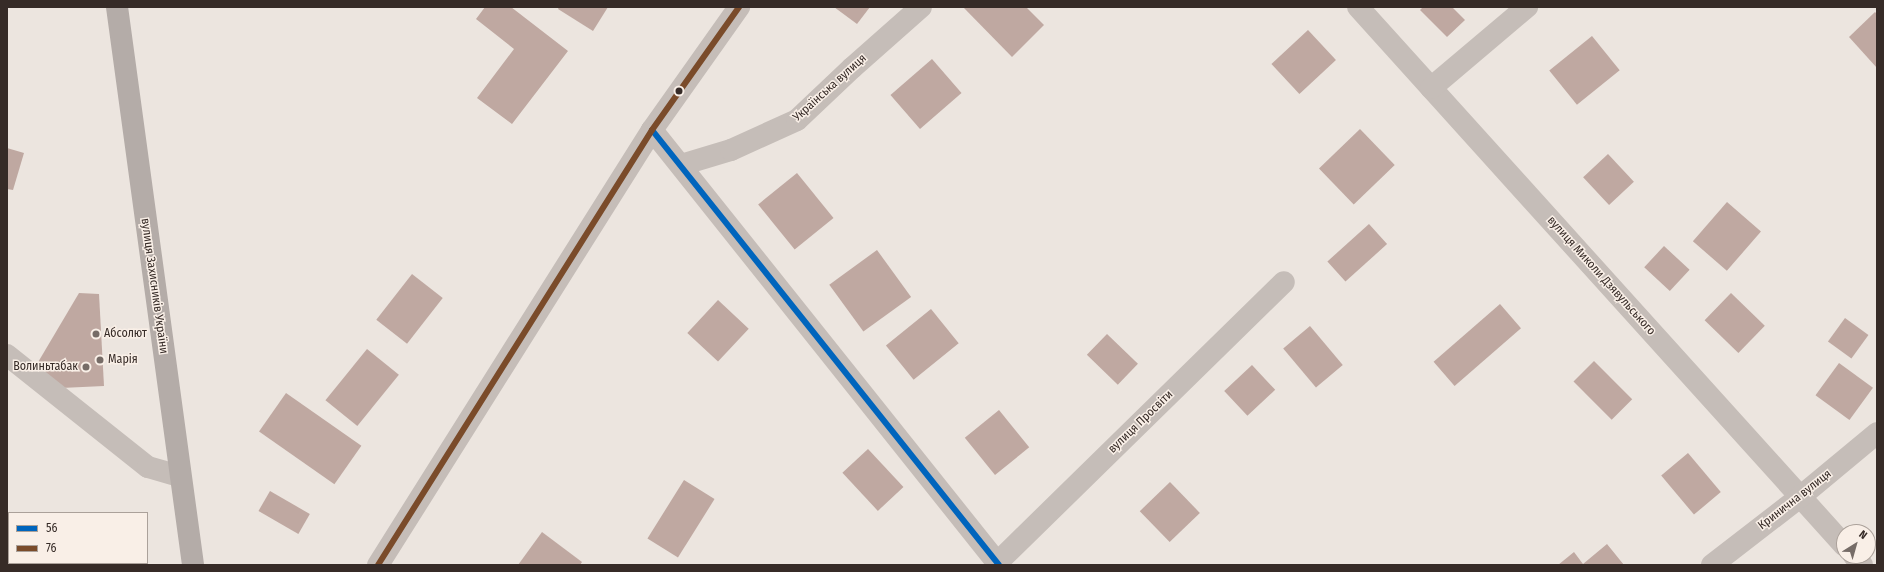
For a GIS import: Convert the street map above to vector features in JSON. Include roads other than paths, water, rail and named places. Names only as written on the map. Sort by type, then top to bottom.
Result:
[{"type":"main road","name":"вулиця Захисників України","points":[[117,7],[193,565]]},
{"type":"street","points":[[378,565],[652,130],[739,7]]},
{"type":"street","name":"Українська вулиця","points":[[681,165],[731,150],[797,120],[852,68],[921,7]]},
{"type":"street","name":"вулиця Миколи Дзявульського","points":[[1358,7],[1836,536]]},
{"type":"street","points":[[1431,88],[1527,7]]},
{"type":"street","name":"вулиця Просвіти","points":[[652,130],[998,564],[1284,282]]},
{"type":"street","points":[[7,355],[148,467],[180,476]]},
{"type":"street","name":"Кринична вулиця","points":[[1712,565],[1800,497],[1877,433]]},
{"type":"place","name":"Абсолют","points":[[96,334]]},
{"type":"place","name":"Марія","points":[[100,360]]},
{"type":"place","name":"Волиньтабак","points":[[86,367]]}]
